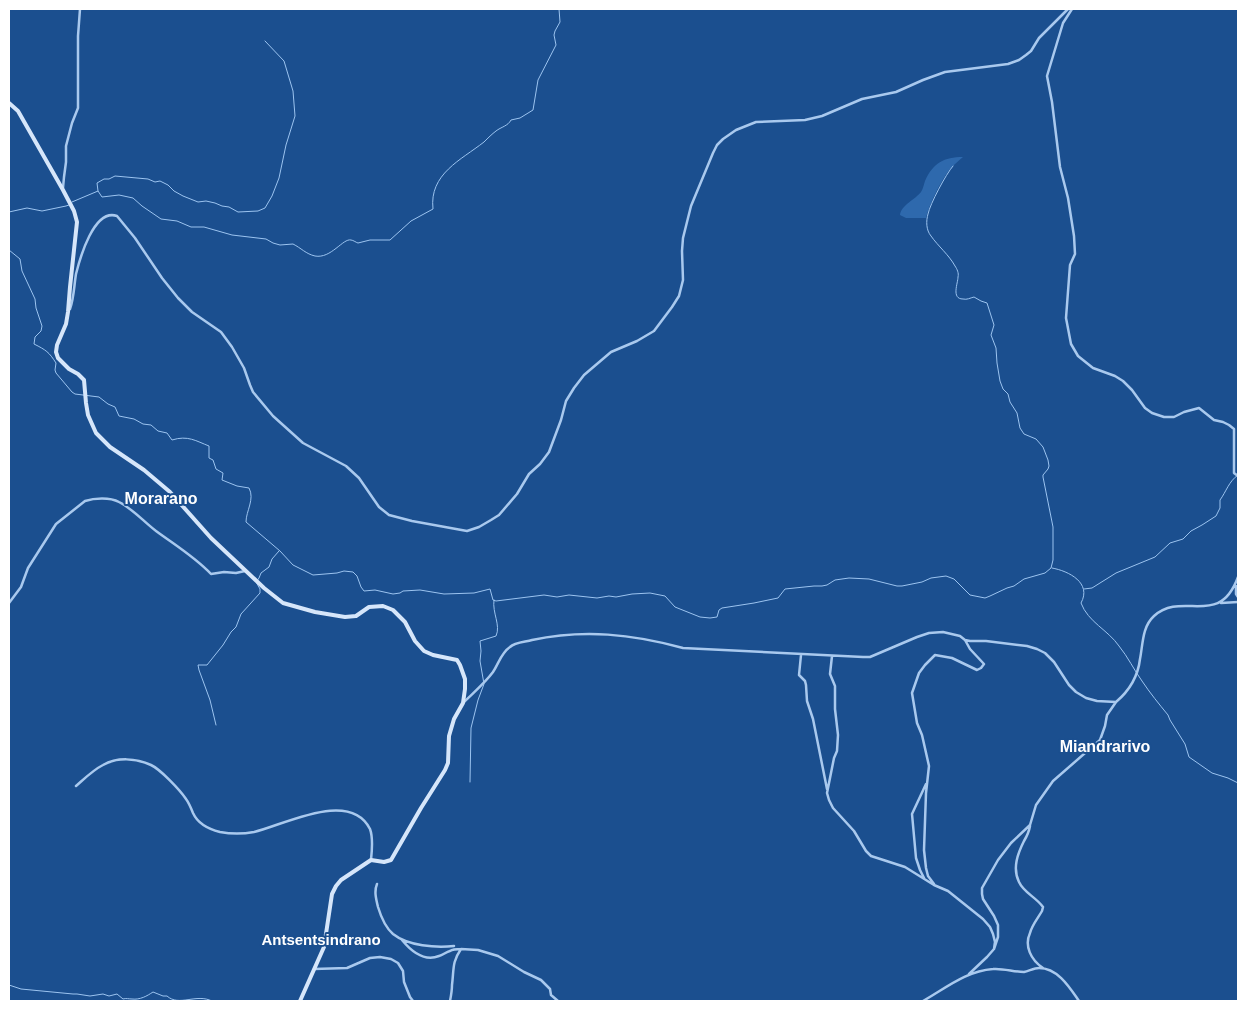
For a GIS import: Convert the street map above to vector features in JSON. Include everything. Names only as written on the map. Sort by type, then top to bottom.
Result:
[{"type":"street","points":[[64,190],[66,146],[78,108],[80,9]]},
{"type":"street","points":[[68,312],[86,242],[101,220],[106,216],[117,216],[178,298],[192,312],[221,332],[244,368],[253,392],[273,416],[303,443],[346,466],[359,478],[379,507],[389,515],[456,529],[473,529],[499,515],[517,494],[529,474],[549,452],[566,402],[584,375],[611,352],[637,341],[654,331],[672,307],[679,296],[684,280],[683,238],[690,206],[713,153],[723,139],[736,130],[756,122],[804,120],[822,116],[862,99],[896,92],[945,72],[1008,64],[1019,60],[1031,51],[1039,38],[1068,9]]},
{"type":"street","points":[[1072,9],[1063,23],[1047,76],[1060,167],[1068,198],[1074,236],[1075,254],[1070,265],[1066,318],[1071,344],[1078,356],[1093,368],[1123,381],[1145,408],[1152,413],[1164,417],[1174,417],[1199,408],[1214,420],[1229,425],[1234,429],[1234,473],[1237,476]]},
{"type":"street","points":[[9,103],[18,111],[64,190],[77,222],[68,312],[66,324],[56,352],[58,358],[84,380],[90,421],[96,433],[110,447],[144,470],[170,492],[211,538],[283,603],[315,612],[345,617],[356,616],[370,607],[384,606],[393,610],[405,622],[415,641],[424,651],[457,660],[460,664],[465,678],[463,704]]},
{"type":"street","points":[[9,603],[21,587],[28,568],[56,524],[90,499],[120,502],[212,574],[246,571]]},
{"type":"street","points":[[1219,603],[1230,595],[1238,577]]},
{"type":"street","points":[[1236,584],[1236,594],[1238,596]]},
{"type":"street","points":[[1079,1001],[1057,974],[1033,960],[1029,951],[1028,940],[1030,933],[1043,907],[1038,900],[1027,893],[1015,874],[1021,848],[1030,830],[1036,805],[1053,781],[1100,740],[1107,715],[1134,680],[1141,658],[1142,639],[1149,622],[1156,614],[1176,606],[1205,607],[1219,603],[1238,602]]},
{"type":"street","points":[[300,1001],[324,947],[332,894],[336,886],[341,880],[371,860],[384,862],[391,860],[445,770],[448,763],[449,736],[454,719],[463,704],[484,683],[498,660],[511,646],[564,635],[597,634],[660,642],[683,648],[870,657],[916,637],[929,633],[943,632],[960,636],[966,640],[1027,646],[1038,649],[1054,662],[1069,685],[1076,692],[1086,698],[1097,701],[1116,702]]},
{"type":"street","points":[[934,885],[928,876],[924,850],[929,766],[922,735],[917,723],[912,693],[919,673],[924,665],[935,655],[952,658],[977,670],[981,668],[984,664],[970,649],[966,640]]},
{"type":"street","points":[[801,655],[799,675],[805,681],[807,702],[813,719],[829,800],[833,808],[854,831],[871,856],[905,867],[934,885],[948,891],[983,919],[993,934],[994,949]]},
{"type":"street","points":[[828,793],[837,751],[838,735],[835,686],[830,674],[832,656]]},
{"type":"street","points":[[76,786],[103,765],[131,759],[152,765],[168,779],[189,803],[194,815],[201,824],[221,832],[239,834],[254,832],[319,812],[334,810],[353,813],[370,830],[371,860]]},
{"type":"street","points":[[926,880],[916,858],[912,814],[928,780]]},
{"type":"street","points":[[969,974],[994,949],[998,937],[998,925],[983,899],[982,888],[998,860],[1030,825]]},
{"type":"street","points":[[378,884],[376,898],[381,916],[393,934],[426,947],[454,946]]},
{"type":"street","points":[[400,938],[425,958],[442,956],[451,950],[462,949],[478,950],[498,956],[541,980],[550,989],[551,995],[558,1001]]},
{"type":"street","points":[[450,1001],[452,969],[462,949]]},
{"type":"street","points":[[314,969],[348,968],[370,958],[391,959],[398,963],[413,1001]]},
{"type":"street","points":[[923,1001],[969,974],[992,969],[1024,972],[1044,968]]},
{"type":"shaded area","points":[[963,157],[951,168],[944,178],[926,218],[906,218],[900,215],[903,208],[919,195],[928,175],[936,165],[950,158]]},
{"type":"waterway","points":[[72,202],[98,191],[102,197],[119,195],[133,198],[161,219],[177,221],[191,227],[204,227],[232,235],[266,239],[280,245],[293,244],[315,256],[331,252],[348,240],[358,243],[370,240],[390,240],[411,221],[433,209],[433,197],[436,186],[448,169],[511,120],[520,118],[533,110],[538,80],[556,45],[554,35],[560,22],[559,9]]},
{"type":"waterway","points":[[98,191],[97,183],[115,176],[148,179],[155,182],[160,181],[183,196],[198,202],[215,203],[238,212],[258,211],[265,208],[279,178],[295,116],[293,91],[284,61],[265,41]]},
{"type":"waterway","points":[[9,250],[20,259],[22,271],[35,299],[42,326],[41,331],[35,337],[34,344],[51,356],[56,363],[56,373],[72,392],[99,397],[115,407],[119,416],[151,425],[158,431],[167,433],[172,440],[187,438],[209,446],[209,458],[213,460],[216,469],[223,473],[222,480],[249,488],[251,492],[246,522],[280,551],[293,565],[313,575],[344,571],[353,572],[364,591],[375,590],[393,594],[403,591],[420,590],[444,594],[474,593],[490,589],[493,600],[496,601],[544,595],[597,598],[650,593],[665,596],[675,607],[700,617],[710,618],[717,617],[719,610],[722,608],[778,598],[785,589],[822,586],[835,580],[849,578],[869,579],[902,586],[946,576],[954,579],[970,595],[985,598],[1014,586],[1024,579],[1045,573],[1051,568],[1053,560],[1053,527],[1043,477],[1049,466],[1043,447],[1036,439],[1024,434],[1020,428],[1017,413],[1010,402],[1008,394],[1003,389],[1000,381],[996,348],[991,335],[994,325],[987,303],[974,297],[964,299],[957,296],[957,270],[950,258],[928,231],[927,217],[929,209],[946,175],[953,166]]},
{"type":"waterway","points":[[9,212],[27,208],[42,211],[69,205]]},
{"type":"waterway","points":[[1084,589],[1092,588],[1116,573],[1155,557],[1170,543],[1183,539],[1191,531],[1216,516],[1220,508],[1220,500],[1230,483],[1238,475]]},
{"type":"waterway","points":[[216,725],[198,665],[207,665],[236,627],[241,614],[260,593],[256,582],[261,573],[269,567],[272,559],[279,551]]},
{"type":"waterway","points":[[1052,568],[1072,575],[1081,584],[1084,590],[1081,603],[1084,610],[1122,650],[1168,715],[1185,744],[1189,757],[1212,773],[1238,783]]},
{"type":"waterway","points":[[470,782],[471,728],[484,684],[480,661],[480,641],[496,636],[498,628],[494,600]]},
{"type":"waterway","points":[[9,985],[21,989],[90,996],[117,994],[123,999],[141,998],[153,992],[177,1000],[200,998],[212,1001]]},
{"type":"district","name":"Morarano","points":[[161,498]]},
{"type":"district","name":"Miandrarivo","points":[[1105,746]]},
{"type":"district","name":"Antsentsindrano","points":[[321,940]]}]
